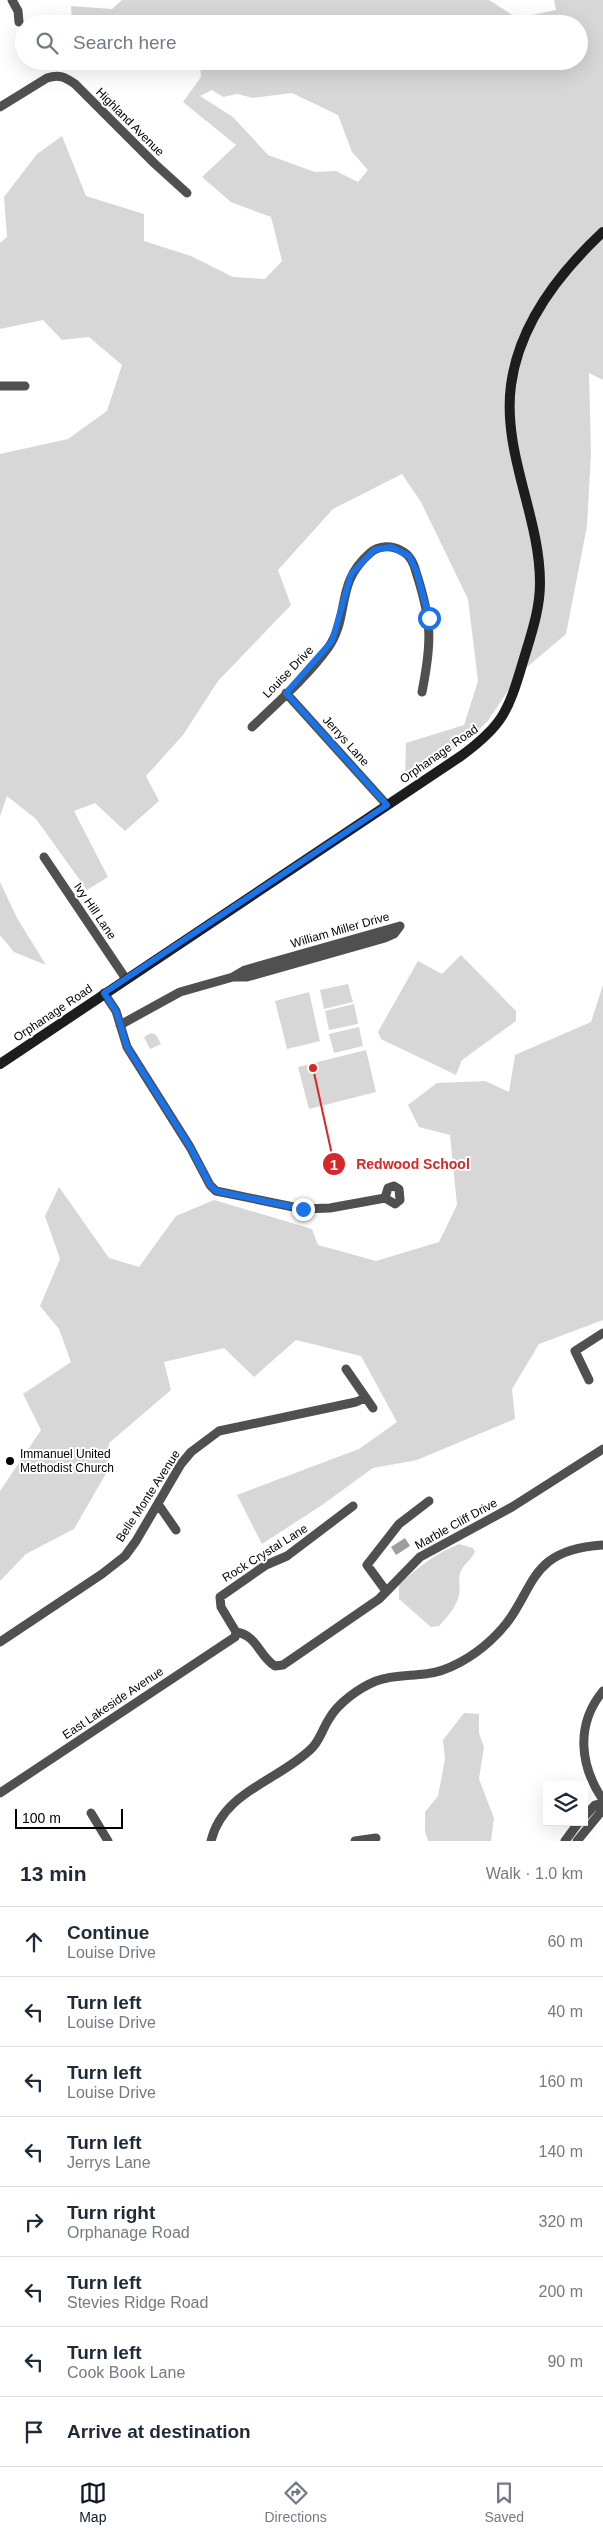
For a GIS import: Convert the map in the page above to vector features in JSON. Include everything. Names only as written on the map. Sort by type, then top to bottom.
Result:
[{"type":"main road","name":"Orphanage Road","points":[[0,1064],[480,742],[505,715],[537,614],[540,583],[538,556],[512,438],[510,404],[514,370],[525,337],[542,304],[579,256],[603,232]]},
{"type":"street","points":[[12,0],[18,10],[18,15]]},
{"type":"street","name":"Highland Avenue","points":[[0,107],[47,78],[63,77],[75,84],[155,164],[188,193]]},
{"type":"street","points":[[0,386],[25,386]]},
{"type":"street","name":"Louise Drive","points":[[252,727],[286,693],[332,641],[351,574],[374,550],[386,547],[398,548],[409,556],[416,570],[426,605],[430,638],[422,692]]},
{"type":"street","name":"Jerrys Lane","points":[[286,693],[387,805]]},
{"type":"street","name":"Ivy Hill Lane","points":[[44,857],[126,979]]},
{"type":"street","name":"William Miller Drive","points":[[120,1025],[180,992],[233,977],[245,970],[400,926],[394,934],[385,938],[247,977],[233,977]]},
{"type":"street","points":[[104,993],[116,1011],[127,1047],[190,1147],[210,1185],[216,1191],[303,1209],[330,1208],[385,1198]]},
{"type":"street","points":[[589,1380],[575,1351],[603,1333]]},
{"type":"street","points":[[346,1369],[373,1408]]},
{"type":"street","name":"Belle Monte Avenue","points":[[0,1642],[102,1574],[125,1556],[136,1541],[181,1464],[191,1452],[219,1431],[356,1402],[365,1398]]},
{"type":"street","name":"Marble Cliff Drive","points":[[236,1632],[251,1636],[269,1662],[276,1666],[284,1665],[379,1599],[420,1557],[512,1507],[603,1450]]},
{"type":"street","points":[[386,1591],[367,1565],[398,1524],[430,1501]]},
{"type":"street","points":[[158,1504],[176,1530]]},
{"type":"street","name":"Rock Crystal Lane","points":[[236,1632],[221,1607],[220,1597],[266,1565],[287,1556],[353,1506]]},
{"type":"street","points":[[211,1841],[225,1812],[242,1796],[299,1759],[313,1747],[340,1705],[374,1682],[393,1676],[435,1673],[465,1659],[491,1641],[507,1623],[540,1569],[567,1551],[603,1545]]},
{"type":"street","name":"East Lakeside Avenue","points":[[0,1793],[235,1637],[236,1632]]},
{"type":"street","points":[[577,1841],[600,1813],[603,1803],[587,1771],[583,1748],[591,1710],[603,1691]]},
{"type":"street","points":[[588,1812],[595,1805],[603,1803]]},
{"type":"street","points":[[91,1813],[108,1841]]},
{"type":"street","points":[[565,1841],[576,1826]]},
{"type":"street","points":[[355,1841],[376,1838]]},
{"type":"shaded area","points":[[122,0],[489,0],[512,15],[72,15],[71,6],[112,9]]},
{"type":"shaded area","points":[[554,0],[603,0],[603,380],[589,373],[591,453],[587,526],[566,634],[520,673],[487,722],[464,743],[405,777],[406,743],[464,725],[478,681],[468,599],[421,502],[402,474],[333,509],[278,570],[291,605],[218,681],[183,735],[146,776],[159,801],[125,831],[95,803],[74,811],[108,877],[87,890],[36,819],[7,796],[0,816],[0,454],[68,439],[107,411],[122,365],[89,337],[62,340],[43,320],[0,329],[0,243],[7,237],[4,197],[37,154],[62,136],[86,196],[144,214],[144,241],[191,256],[233,277],[265,279],[282,261],[271,217],[231,202],[202,177],[236,145],[183,102],[201,77],[201,70],[588,70],[588,15],[532,15],[556,10]],"holes":[[[212,90],[223,97],[237,94],[253,98],[292,93],[338,115],[352,152],[368,170],[358,182],[336,171],[315,172],[268,155],[233,117],[200,96]]]},
{"type":"shaded area","points":[[0,882],[17,918],[46,965],[14,952],[0,935]]},
{"type":"shaded area","points":[[461,955],[516,1011],[516,1021],[462,1060],[456,1075],[381,1039],[378,1032],[418,961],[442,974]]},
{"type":"shaded area","points":[[348,984],[353,1002],[324,1009],[320,990]]},
{"type":"shaded area","points":[[603,985],[603,1320],[539,1344],[512,1389],[515,1419],[417,1460],[373,1468],[322,1505],[262,1544],[237,1495],[359,1449],[397,1422],[361,1356],[296,1340],[254,1377],[224,1348],[164,1362],[171,1390],[109,1443],[108,1470],[74,1529],[26,1554],[0,1581],[0,1491],[41,1430],[23,1394],[71,1362],[59,1329],[40,1306],[60,1259],[45,1216],[59,1187],[109,1258],[139,1267],[176,1216],[214,1200],[312,1229],[318,1245],[376,1261],[439,1242],[457,1205],[450,1135],[419,1127],[408,1105],[437,1083],[485,1081],[509,1092],[515,1055],[591,1022]]},
{"type":"shaded area","points":[[309,992],[320,1041],[287,1049],[275,1001]]},
{"type":"shaded area","points":[[354,1004],[358,1024],[329,1030],[325,1011]]},
{"type":"shaded area","points":[[359,1027],[363,1046],[334,1053],[329,1034]]},
{"type":"shaded area","points":[[151,1033],[156,1035],[161,1044],[150,1049],[144,1037]]},
{"type":"shaded area","points":[[366,1050],[376,1092],[309,1109],[298,1067]]},
{"type":"shaded area","points":[[405,1538],[410,1546],[396,1555],[391,1547]]},
{"type":"shaded area","points":[[459,1544],[473,1548],[475,1552],[461,1571],[458,1600],[439,1626],[431,1627],[399,1599],[399,1585],[427,1562]]},
{"type":"shaded area","points":[[464,1713],[479,1714],[479,1733],[484,1747],[479,1779],[494,1818],[491,1841],[428,1841],[425,1831],[425,1812],[438,1796],[445,1759],[443,1740]]},
{"type":"place","name":"Redwood School","points":[[313,1068]]},
{"type":"place","name":"Immanuel United Methodist Church","points":[[10,1461]]},
{"type":"route","points":[[303,1209],[216,1191],[210,1185],[190,1147],[127,1047],[116,1011],[104,993],[387,805],[286,693],[327,650],[336,633],[346,585],[351,574],[374,550],[386,547],[398,548],[409,556],[416,570],[429,618]]}]
